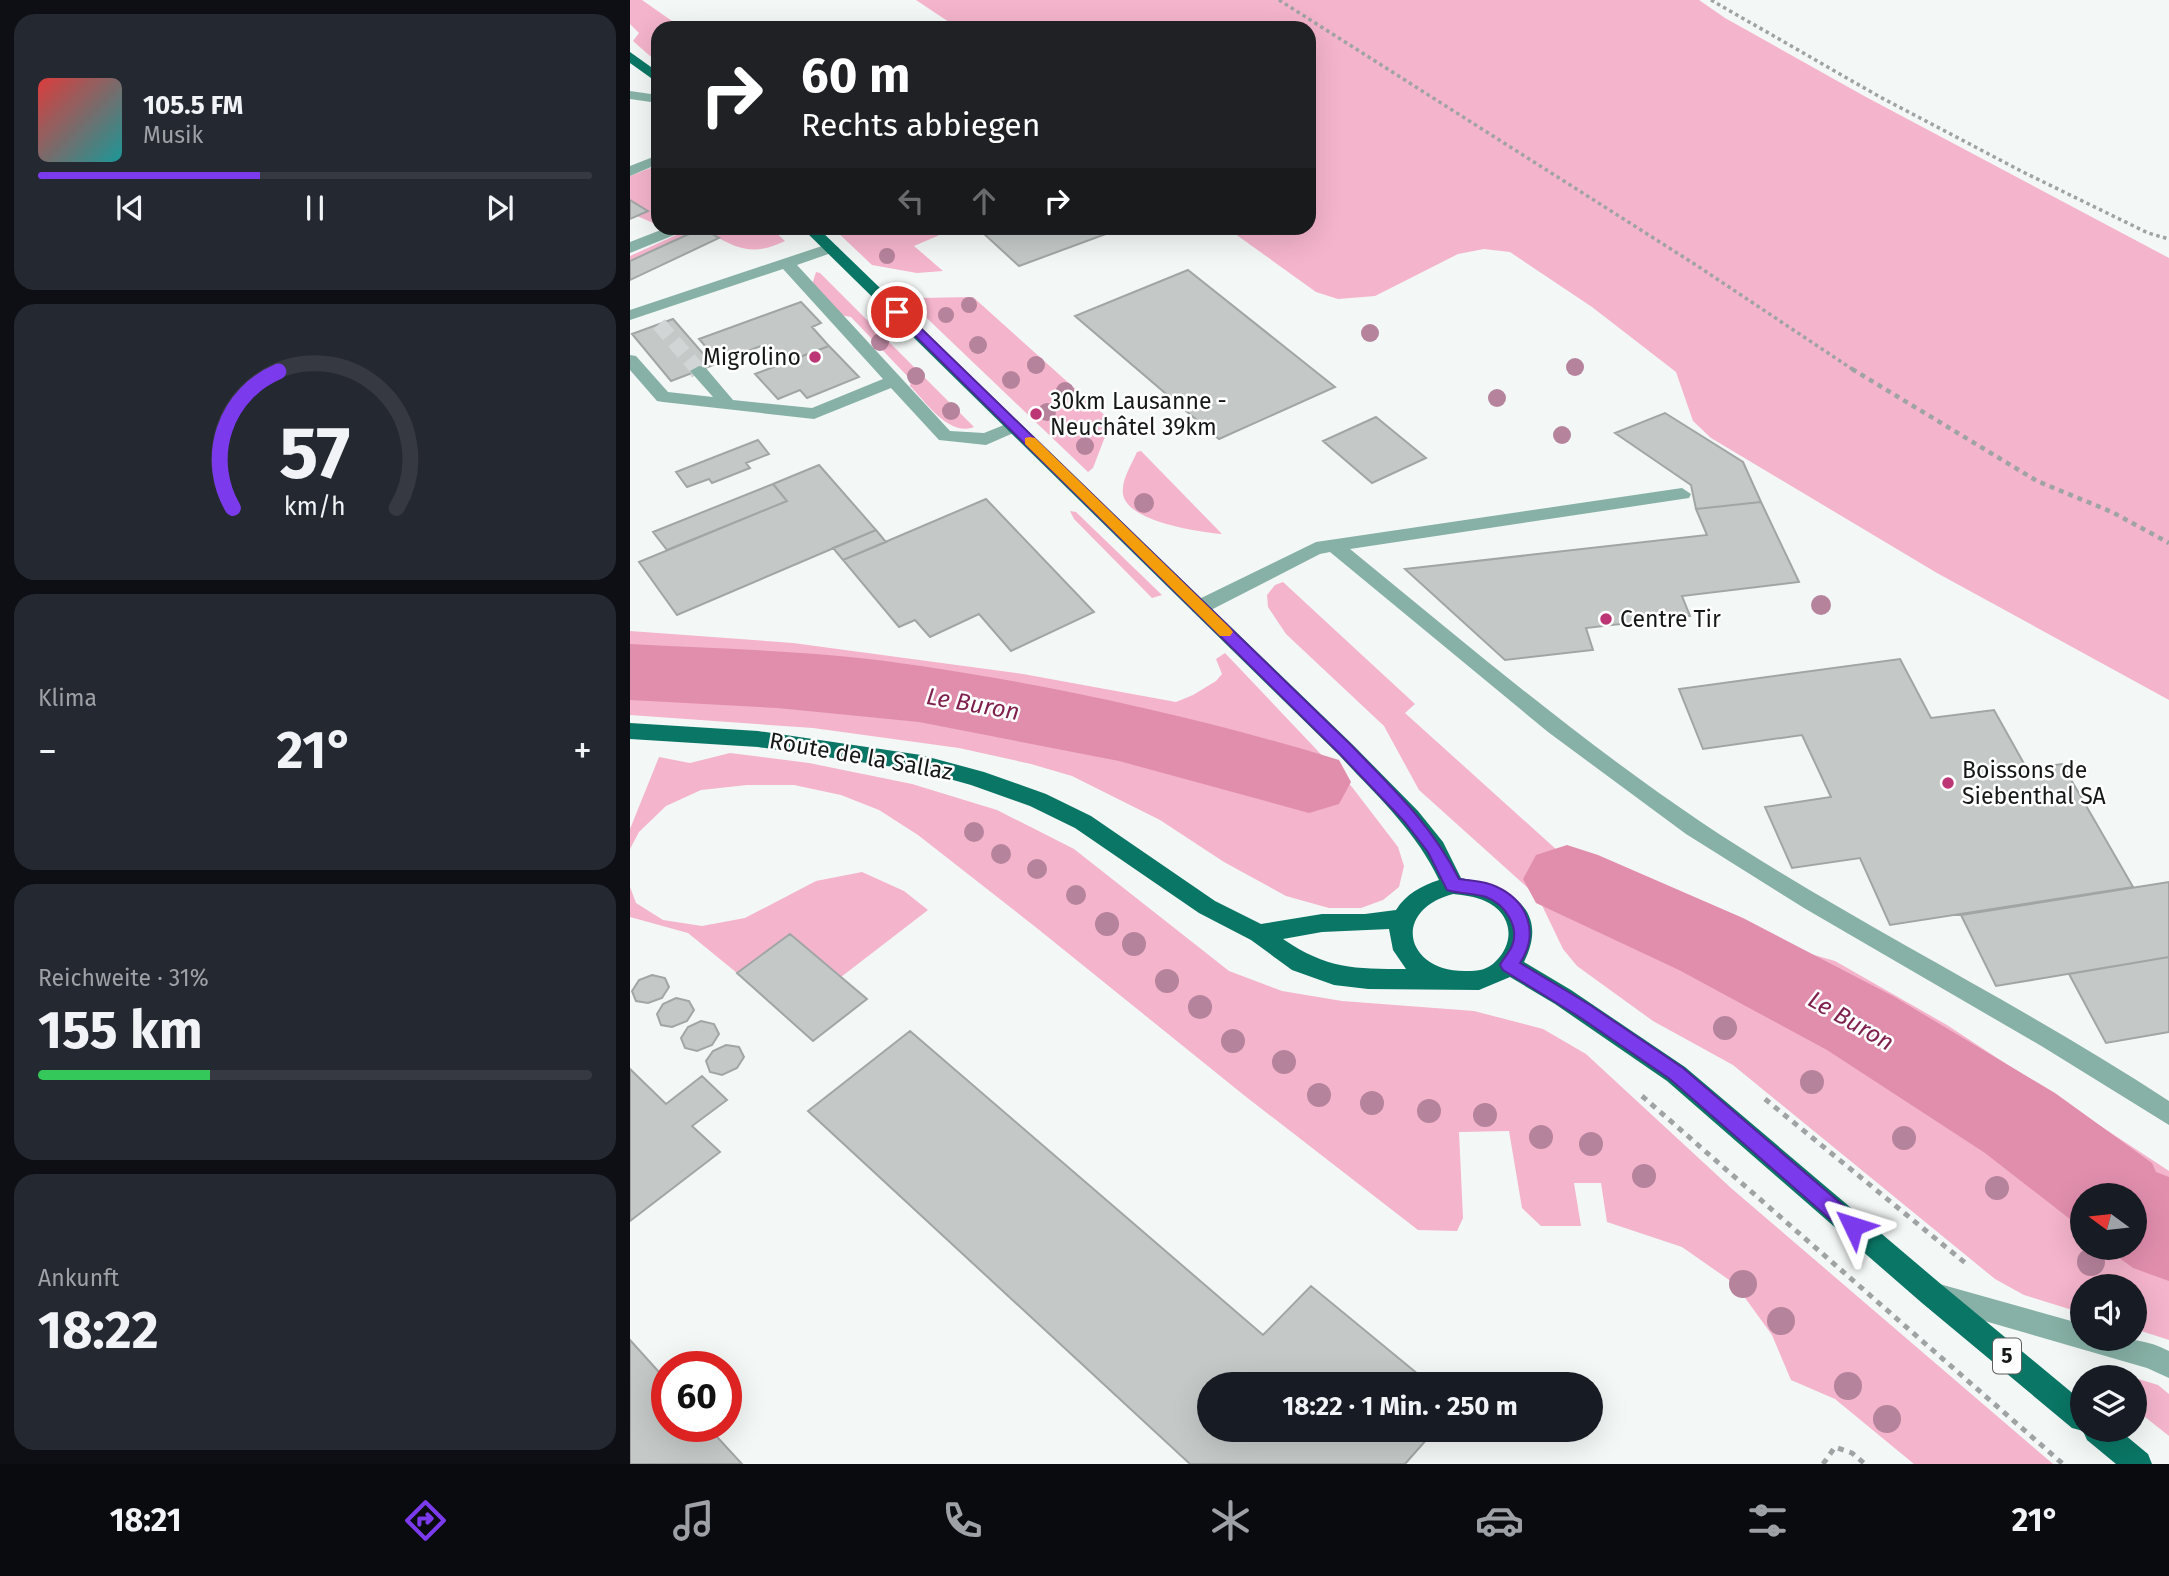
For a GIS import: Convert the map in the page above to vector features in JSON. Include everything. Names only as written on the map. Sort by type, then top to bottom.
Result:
[{"type":"main road","points":[[630,55],[651,73]]},
{"type":"main road","points":[[817,235],[1200,607],[1410,817],[1435,848],[1454,885]]},
{"type":"main road","name":"Route de la Sallaz","points":[[630,731],[758,739],[921,763],[976,778],[1038,800],[1083,822],[1207,907],[1259,934],[1300,963],[1334,975],[1439,979]]},
{"type":"main road","points":[[1454,885],[1490,891],[1506,901],[1518,915],[1523,931],[1521,948],[1509,965],[1497,974],[1479,981],[1439,979],[1420,969],[1406,953],[1400,936],[1403,918],[1410,905],[1422,895],[1454,885]]},
{"type":"main road","points":[[1259,934],[1322,923],[1365,923],[1403,918]]},
{"type":"main road","name":"5","points":[[1509,965],[1584,1010],[1676,1074],[1932,1294],[2070,1408]]},
{"type":"main road","points":[[2111,1442],[2138,1464]]},
{"type":"lane","points":[[630,95],[651,98]]},
{"type":"lane","points":[[630,171],[651,162]]},
{"type":"lane","points":[[630,248],[661,235]]},
{"type":"lane","points":[[630,315],[831,248]]},
{"type":"lane","points":[[787,264],[945,436],[986,439],[1014,426]]},
{"type":"lane","points":[[647,309],[659,324]]},
{"type":"lane","points":[[630,360],[663,397],[814,414],[896,380]]},
{"type":"lane","points":[[699,371],[727,403]]},
{"type":"lane","points":[[1200,607],[1316,548],[1682,494]]},
{"type":"lane","points":[[1333,545],[1530,708],[1694,828],[1776,880],[2108,1072],[2169,1114]]},
{"type":"lane","points":[[1932,1294],[2070,1334]]},
{"type":"lane","points":[[2134,1351],[2169,1365]]},
{"type":"path","points":[[1279,0],[1312,21]]},
{"type":"path","points":[[1711,0],[1858,85],[2023,173],[2137,228],[2169,239]]},
{"type":"path","points":[[1316,24],[1696,265],[1793,332],[1964,439],[2037,481],[2112,512],[2169,543]]},
{"type":"path","points":[[1639,1093],[2063,1464]]},
{"type":"path","points":[[1760,1096],[1970,1267]]},
{"type":"path","points":[[1823,1464],[1835,1447],[1852,1453],[1865,1464]]},
{"type":"shaded area","points":[[630,0],[642,0],[672,21],[651,21],[651,57],[633,41],[639,33],[630,24]]},
{"type":"shaded area","points":[[916,0],[1699,0],[1725,18],[1866,97],[2169,258],[2169,700],[1937,573],[1711,438],[1693,421],[1676,372],[1592,307],[1510,252],[1484,249],[1458,254],[1375,296],[1338,299],[1316,292],[1237,235],[1316,235],[1316,21],[948,21]]},
{"type":"shaded area","points":[[651,168],[651,222],[637,216],[647,211],[630,200],[630,176]]},
{"type":"shaded area","points":[[676,235],[687,235],[630,261],[630,256]]},
{"type":"shaded area","points":[[714,235],[779,235],[785,241],[762,249],[752,249]]},
{"type":"shaded area","points":[[840,235],[940,235],[914,246],[943,271],[917,273],[872,265]]},
{"type":"shaded area","points":[[816,272],[974,427],[956,427],[931,409],[910,386],[911,380],[851,317],[840,315],[812,285]]},
{"type":"shaded area","points":[[973,297],[1111,421],[1093,468],[1088,472],[910,302],[921,298]]},
{"type":"shaded area","points":[[1141,451],[1222,534],[1166,524],[1137,512],[1128,504],[1123,494],[1124,483],[1137,452]]},
{"type":"shaded area","points":[[1070,511],[1076,512],[1162,595],[1152,598],[1074,519]]},
{"type":"shaded area","points":[[1283,582],[1415,704],[1405,713],[1579,870],[1723,929],[1835,961],[1947,1025],[2169,1171],[2169,1340],[2147,1333],[2147,1274],[2070,1274],[2070,1309],[2024,1295],[1995,1279],[1733,1065],[1653,1021],[1577,966],[1563,949],[1538,897],[1419,790],[1384,726],[1286,634],[1268,607],[1267,595],[1275,585]]},
{"type":"shaded area","points":[[630,631],[793,643],[1023,674],[1176,702],[1216,681],[1222,674],[1216,659],[1225,653],[1352,787],[1398,847],[1404,866],[1399,887],[1383,900],[1361,908],[1329,908],[1286,896],[1224,862],[1160,820],[1072,776],[1031,764],[959,748],[813,728],[630,715]]},
{"type":"shaded area","points":[[730,753],[809,763],[912,784],[997,810],[1074,849],[1229,971],[1282,991],[1342,1001],[1474,1011],[1543,1029],[1586,1054],[1731,1188],[2053,1464],[1914,1464],[1835,1399],[1791,1380],[1772,1335],[1735,1284],[1682,1247],[1607,1222],[1601,1183],[1574,1183],[1581,1226],[1541,1226],[1522,1208],[1509,1131],[1459,1132],[1463,1218],[1457,1231],[1418,1230],[918,835],[879,810],[841,795],[794,785],[747,785],[701,790],[666,806],[639,832],[630,849],[630,829],[659,757],[690,763]]},
{"type":"shaded area","points":[[862,872],[904,891],[928,910],[841,977],[790,935],[737,973],[688,933],[630,917],[630,887],[636,903],[663,920],[702,926],[745,918],[816,881]]},
{"type":"shaded area","points":[[2147,1382],[2158,1385],[2169,1394],[2169,1436],[2147,1419]]},
{"type":"building","points":[[630,200],[648,211],[630,219]]},
{"type":"building","points":[[687,235],[714,235],[719,238],[630,280],[630,261]]},
{"type":"building","points":[[985,235],[1103,235],[1019,266]]},
{"type":"building","points":[[1188,270],[1335,387],[1219,439],[1075,316]]},
{"type":"building","points":[[801,302],[821,323],[812,327],[829,346],[778,365],[761,346],[719,362],[699,339]]},
{"type":"building","points":[[673,319],[713,365],[671,381],[632,334]]},
{"type":"building","points":[[829,346],[859,377],[807,398],[800,390],[778,399],[755,374]]},
{"type":"building","points":[[1665,413],[1743,462],[1761,502],[1696,509],[1691,485],[1615,433]]},
{"type":"building","points":[[1376,417],[1426,458],[1372,483],[1323,441]]},
{"type":"building","points":[[758,440],[769,454],[746,463],[750,468],[712,483],[709,479],[687,487],[676,472]]},
{"type":"building","points":[[819,465],[876,530],[677,615],[639,562],[787,501],[773,484]]},
{"type":"building","points":[[773,484],[787,501],[667,550],[653,532]]},
{"type":"building","points":[[986,499],[1094,612],[1011,651],[979,614],[930,637],[915,620],[899,627],[843,560]]},
{"type":"building","points":[[1761,502],[1799,582],[1682,596],[1690,616],[1586,628],[1593,650],[1505,660],[1405,569],[1707,535],[1696,509]]},
{"type":"building","points":[[876,530],[886,542],[843,560],[833,548]]},
{"type":"building","name":"Boissons de Siebenthal SA","points":[[1900,659],[1931,718],[1994,710],[2027,769],[2062,764],[2133,887],[1890,925],[1860,858],[1792,868],[1765,807],[1831,797],[1802,735],[1703,749],[1679,689]]},
{"type":"building","points":[[2169,882],[2169,957],[1996,986],[1961,915]]},
{"type":"building","points":[[790,934],[867,999],[813,1041],[737,973]]},
{"type":"building","points":[[2169,957],[2169,1032],[2106,1043],[2069,974]]},
{"type":"building","points":[[652,975],[665,978],[669,987],[662,998],[648,1003],[636,1001],[632,991],[639,980]]},
{"type":"building","points":[[676,998],[689,1001],[694,1010],[687,1021],[672,1027],[661,1025],[657,1014],[663,1004]]},
{"type":"building","points":[[701,1021],[714,1024],[719,1034],[712,1045],[697,1051],[685,1048],[681,1038],[688,1027]]},
{"type":"building","points":[[910,1031],[1263,1335],[1311,1286],[1415,1372],[1197,1372],[1197,1442],[1424,1442],[1405,1464],[1190,1464],[808,1111]]},
{"type":"building","points":[[726,1045],[739,1047],[744,1057],[737,1068],[722,1075],[710,1072],[706,1061],[713,1051]]},
{"type":"building","points":[[630,1069],[666,1104],[702,1076],[727,1100],[692,1126],[720,1152],[630,1221]]},
{"type":"building","points":[[630,1340],[651,1363],[651,1442],[722,1442],[742,1464],[630,1464]]},
{"type":"waterway","name":"Le Buron","points":[[630,672],[777,680],[919,694],[1119,731],[1309,782]]},
{"type":"waterway","name":"Le Buron","points":[[1567,879],[1711,944],[1860,1023],[2020,1123],[2100,1183]]},
{"type":"waterway","name":"Le Buron","points":[[2147,1219],[2169,1235]]},
{"type":"tunnel","points":[[659,324],[699,371],[697,369]]},
{"type":"slow traffic","points":[[1030,441],[1225,632]]},
{"type":"place","name":"Migrolino","points":[[815,357]]},
{"type":"place","name":"30km Lausanne - Neuchâtel 39km","points":[[1036,414]]},
{"type":"place","name":"Centre Tir","points":[[1606,619]]},
{"type":"place","name":"Boissons de Siebenthal SA","points":[[1948,783]]},
{"type":"route","points":[[897,312],[1346,750],[1410,817],[1435,848],[1454,885],[1474,886],[1490,891],[1506,901],[1518,915],[1523,931],[1521,948],[1509,965],[1584,1010],[1676,1074],[1853,1226]]}]
